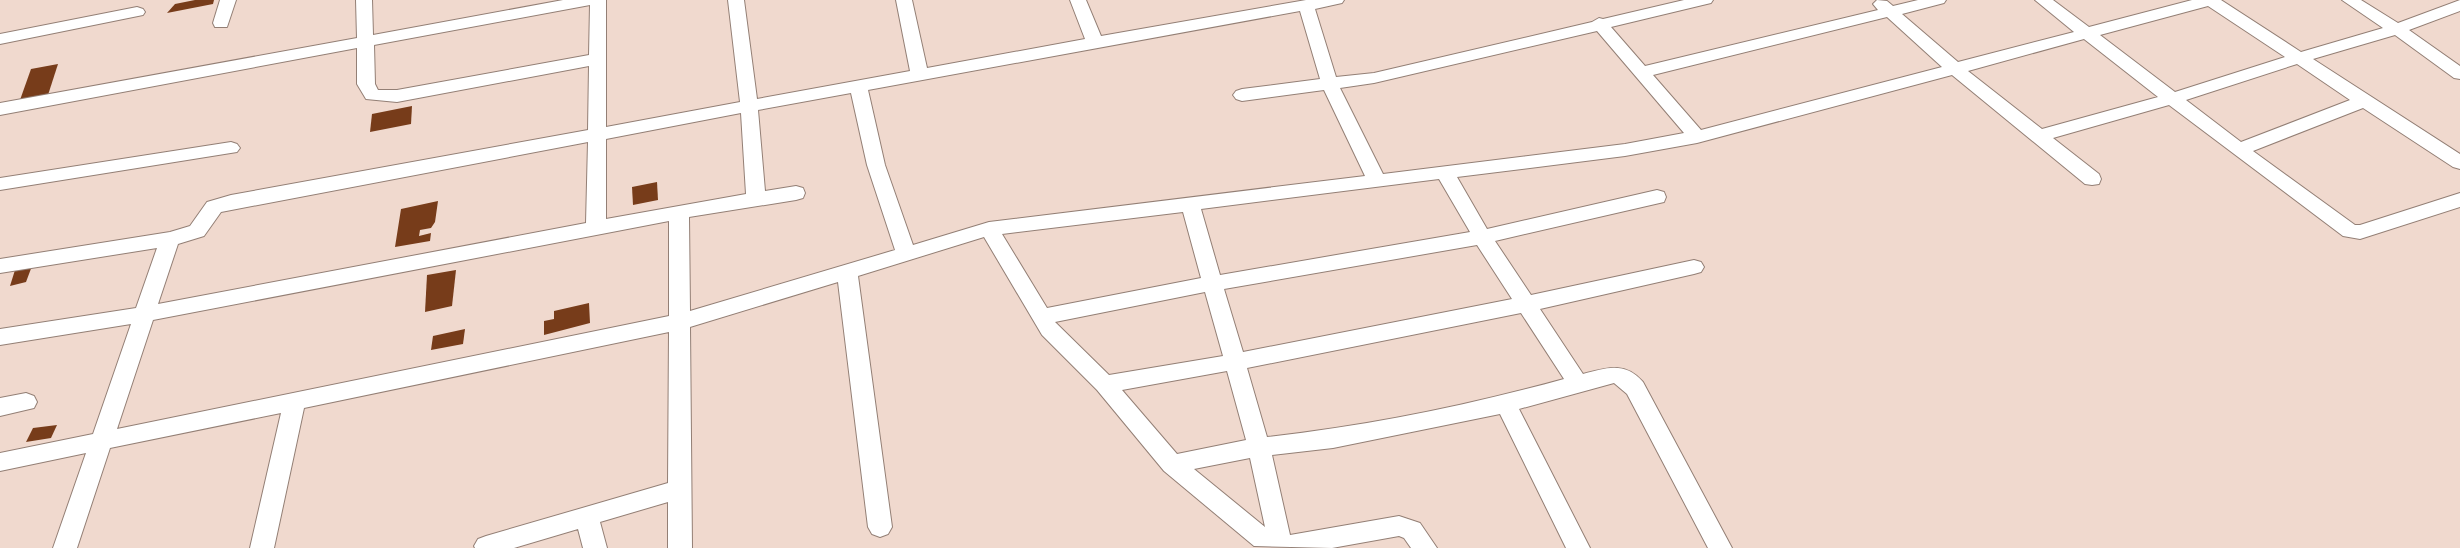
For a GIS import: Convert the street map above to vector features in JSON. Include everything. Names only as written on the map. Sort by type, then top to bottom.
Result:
[{"type":"street","points":[[221,23],[228,0]]},
{"type":"street","points":[[364,0],[366,84],[372,95],[383,97],[596,58]]},
{"type":"street","points":[[0,109],[364,40],[590,0]]},
{"type":"street","points":[[596,228],[596,58],[598,0]]},
{"type":"street","points":[[736,0],[749,106],[756,200]]},
{"type":"street","points":[[904,0],[920,75]]},
{"type":"street","points":[[1078,0],[1095,42]]},
{"type":"street","points":[[0,266],[170,239],[197,231],[210,211],[223,204],[597,136],[749,106],[1095,42],[1336,0]]},
{"type":"street","points":[[1242,95],[1374,78],[1599,23],[1705,0]]},
{"type":"street","points":[[1641,72],[1883,6],[1938,0]]},
{"type":"street","points":[[2043,0],[2238,150],[2350,231],[2360,232],[2460,200]]},
{"type":"street","points":[[0,462],[103,440],[294,403],[680,322],[989,229],[1376,179],[1625,150],[1697,136],[1955,69],[2211,0],[2460,164]]},
{"type":"street","points":[[2350,0],[2397,29],[2460,74]]},
{"type":"street","points":[[1306,5],[1330,84],[1376,179]]},
{"type":"street","points":[[2039,136],[2172,99],[2298,58],[2397,29],[2460,5]]},
{"type":"street","points":[[1883,6],[1955,69],[2092,179]]},
{"type":"street","points":[[0,39],[137,12]]},
{"type":"street","points":[[1599,23],[1697,136]]},
{"type":"street","points":[[858,86],[876,165],[906,254]]},
{"type":"street","points":[[2238,150],[2363,101]]},
{"type":"street","points":[[0,184],[231,148]]},
{"type":"street","points":[[1444,171],[1482,238],[1578,384]]},
{"type":"street","points":[[0,337],[145,314],[679,212],[796,193]]},
{"type":"street","points":[[1041,317],[1214,283],[1482,238],[1658,197]]},
{"type":"street","points":[[1190,203],[1214,283],[1234,363],[1260,447],[1280,547]]},
{"type":"street","points":[[679,212],[680,548]]},
{"type":"street","points":[[989,229],[1016,277],[1049,329],[1105,384],[1172,464],[1239,522],[1262,539],[1280,547],[1399,526],[1412,530],[1425,548]]},
{"type":"street","points":[[65,548],[103,440],[170,239]]},
{"type":"street","points":[[1105,384],[1234,363],[1526,305],[1694,267]]},
{"type":"street","points":[[847,271],[880,527]]},
{"type":"street","points":[[1172,464],[1260,447],[1333,439],[1506,404],[1618,374],[1631,382],[1720,548]]},
{"type":"street","points":[[0,407],[26,402]]},
{"type":"street","points":[[262,548],[294,403]]},
{"type":"street","points":[[1506,404],[1578,548]]},
{"type":"street","points":[[484,547],[680,489]]},
{"type":"street","points":[[587,517],[595,548]]},
{"type":"building","points":[[195,0],[214,0],[213,4],[167,13],[175,4]]},
{"type":"building","points":[[58,64],[48,95],[20,100],[31,69]]},
{"type":"building","points":[[412,106],[411,124],[370,132],[372,114]]},
{"type":"building","points":[[657,182],[658,200],[633,205],[632,187]]},
{"type":"building","points":[[438,201],[435,222],[431,228],[420,230],[419,236],[431,233],[430,241],[395,247],[401,209]]},
{"type":"building","points":[[32,266],[26,282],[10,286],[15,270]]},
{"type":"building","points":[[456,270],[452,306],[425,312],[427,275]]},
{"type":"building","points":[[589,303],[590,323],[544,335],[544,321],[554,319],[554,311]]},
{"type":"building","points":[[465,329],[463,344],[431,350],[433,336]]},
{"type":"building","points":[[57,425],[51,438],[26,442],[33,428]]}]
